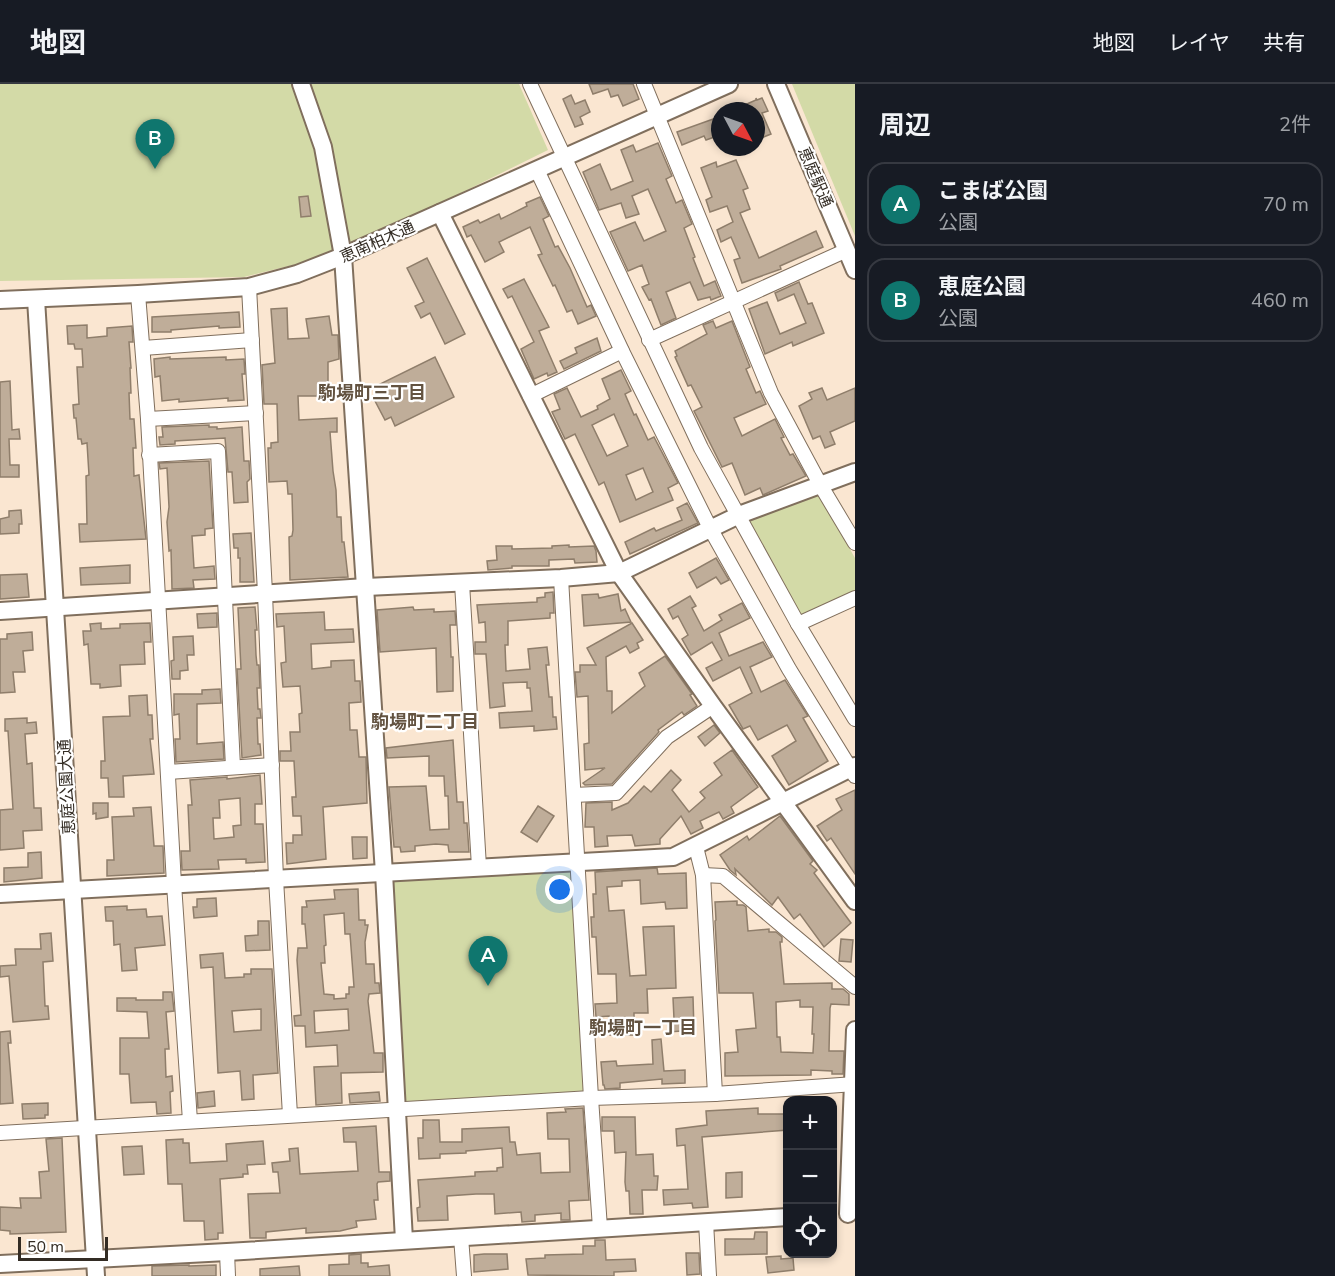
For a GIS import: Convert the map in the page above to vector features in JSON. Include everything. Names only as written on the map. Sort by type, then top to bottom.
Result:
[{"type":"street","points":[[301,84],[323,147],[343,256],[384,873],[404,1240]]},
{"type":"street","points":[[530,84],[701,448],[798,624],[855,719]]},
{"type":"street","points":[[644,84],[771,393],[821,486],[855,543]]},
{"type":"street","name":"恵南柏木通","points":[[0,300],[249,287],[297,274],[343,256],[729,84]]},
{"type":"street","name":"恵庭駅通","points":[[776,84],[855,270]]},
{"type":"street","points":[[0,894],[674,857],[853,770],[789,669],[710,528],[622,351],[537,170]]},
{"type":"street","points":[[440,213],[619,573],[855,901]]},
{"type":"street","points":[[649,340],[847,250]]},
{"type":"street","points":[[249,287],[265,593],[276,879],[290,1116]]},
{"type":"street","points":[[138,294],[148,419],[174,884],[190,1121]]},
{"type":"street","name":"恵庭公園大通","points":[[36,299],[96,1276]]},
{"type":"street","points":[[143,348],[252,340]]},
{"type":"street","points":[[530,396],[622,351]]},
{"type":"street","points":[[148,419],[256,413]]},
{"type":"street","points":[[149,454],[218,451],[233,767]]},
{"type":"street","points":[[0,611],[157,599],[619,573],[739,515],[855,472]]},
{"type":"street","points":[[561,578],[600,1228]]},
{"type":"street","points":[[462,583],[479,867]]},
{"type":"street","points":[[798,624],[855,597]]},
{"type":"street","points":[[574,795],[616,792],[667,737],[713,706]]},
{"type":"street","points":[[168,772],[272,765]]},
{"type":"street","points":[[696,847],[703,875],[715,1094]]},
{"type":"street","points":[[703,875],[723,876],[855,987]]},
{"type":"street","points":[[845,1214],[854,1084],[855,1030]]},
{"type":"street","points":[[0,1133],[591,1098],[715,1094],[854,1084]]},
{"type":"street","points":[[0,1264],[783,1217]]},
{"type":"street","points":[[706,1222],[709,1276]]},
{"type":"street","points":[[461,1237],[464,1276]]},
{"type":"street","points":[[227,1252],[228,1276]]},
{"type":"green space","points":[[0,84],[519,84],[548,150],[338,254],[244,277],[0,281]]},
{"type":"green space","points":[[792,84],[855,84],[855,236]]},
{"type":"green space","points":[[814,494],[819,495],[855,558],[855,591],[801,616],[747,522]]},
{"type":"green space","points":[[565,869],[573,873],[585,1088],[583,1092],[409,1103],[404,1099],[392,885],[396,880]]},
{"type":"building","points":[[589,84],[633,84],[639,99],[623,106],[618,95],[611,97],[608,89],[593,94]]},
{"type":"building","points":[[571,95],[575,104],[585,100],[590,112],[580,117],[583,124],[575,127],[563,99]]},
{"type":"building","points":[[756,98],[757,100],[762,98],[764,102],[751,102]]},
{"type":"building","points":[[711,120],[711,138],[706,140],[704,136],[682,145],[677,132]]},
{"type":"building","points":[[765,120],[771,134],[765,136]]},
{"type":"building","points":[[658,143],[672,176],[666,179],[676,203],[682,200],[692,224],[684,228],[704,286],[715,281],[721,296],[711,300],[710,297],[698,300],[690,282],[666,292],[676,318],[661,325],[651,299],[649,300],[642,287],[649,284],[642,265],[628,271],[610,232],[635,222],[644,241],[666,231],[648,189],[632,196],[639,214],[626,218],[621,203],[599,210],[583,172],[600,164],[611,190],[633,181],[621,150],[633,145],[636,152]]},
{"type":"building","points":[[736,160],[748,188],[743,190],[750,209],[740,213],[759,258],[816,231],[823,247],[780,266],[781,269],[742,283],[734,260],[740,258],[731,237],[721,242],[717,230],[733,222],[727,206],[710,212],[706,200],[712,197],[701,168],[716,162],[717,167]]},
{"type":"building","points":[[308,196],[311,216],[301,217],[299,197]]},
{"type":"building","points":[[540,197],[549,216],[543,219],[555,247],[558,246],[570,268],[587,307],[591,305],[596,316],[578,324],[572,310],[567,312],[555,285],[553,286],[538,255],[542,254],[530,227],[499,242],[504,252],[485,262],[471,235],[467,237],[463,227],[478,220],[480,223],[499,214],[501,219]]},
{"type":"building","points":[[427,258],[465,334],[445,344],[430,313],[421,318],[415,306],[424,302],[407,268]]},
{"type":"building","points":[[524,279],[549,327],[539,331],[557,372],[548,376],[547,373],[534,379],[521,349],[534,342],[512,296],[508,298],[503,289]]},
{"type":"building","points":[[799,282],[808,304],[812,303],[824,333],[793,346],[792,342],[765,354],[749,309],[767,302],[780,334],[806,323],[794,294],[778,301],[775,293]]},
{"type":"building","points":[[287,308],[288,339],[309,338],[306,319],[329,316],[332,335],[338,335],[339,359],[328,362],[328,396],[298,396],[299,420],[337,418],[337,432],[330,432],[337,517],[341,517],[342,542],[344,542],[348,577],[290,580],[289,537],[292,536],[293,530],[292,494],[288,494],[287,481],[269,482],[268,448],[271,448],[271,443],[278,442],[277,404],[264,404],[262,365],[275,363],[271,309]]},
{"type":"building","points":[[239,312],[240,327],[219,328],[219,326],[152,332],[152,317]]},
{"type":"building","points":[[713,321],[716,328],[732,321],[750,367],[746,369],[756,393],[760,391],[766,404],[734,418],[742,436],[775,419],[790,455],[793,454],[806,476],[763,495],[760,488],[745,495],[732,463],[722,467],[694,411],[702,407],[691,385],[688,386],[675,357],[677,356],[675,351],[707,334],[703,325]]},
{"type":"building","points":[[87,325],[87,338],[107,336],[107,328],[132,326],[133,342],[129,342],[130,419],[134,419],[136,448],[133,448],[134,476],[139,475],[146,539],[80,542],[79,524],[87,524],[86,476],[89,475],[87,443],[82,444],[81,439],[78,439],[73,405],[79,404],[77,367],[83,367],[82,349],[75,349],[74,344],[68,344],[67,326]]},
{"type":"building","points":[[597,338],[601,351],[564,369],[560,361],[577,353],[575,348]]},
{"type":"building","points":[[170,357],[170,359],[226,357],[226,360],[244,359],[245,374],[242,374],[244,400],[228,401],[228,398],[162,401],[160,376],[155,377],[154,359]]},
{"type":"building","points":[[435,357],[454,397],[395,426],[391,417],[385,420],[374,399],[380,396],[376,386]]},
{"type":"building","points":[[621,370],[631,391],[625,394],[634,415],[636,414],[648,440],[654,437],[678,483],[668,488],[673,500],[620,522],[604,482],[599,485],[575,434],[565,439],[552,412],[560,409],[554,394],[567,388],[581,417],[598,409],[597,406],[610,399],[602,379]],"holes":[[[614,414],[628,446],[607,456],[592,425]],[[643,468],[653,492],[636,500],[626,475]]]},
{"type":"building","points":[[10,381],[12,430],[19,429],[20,439],[9,439],[10,465],[19,465],[19,477],[0,477],[0,382]]},
{"type":"building","points":[[822,388],[827,400],[855,388],[855,421],[830,432],[835,444],[825,448],[820,436],[813,439],[799,406],[812,399],[809,393]]},
{"type":"building","points":[[209,425],[217,429],[242,427],[244,461],[249,461],[248,502],[234,503],[232,472],[228,472],[225,438],[175,441],[175,444],[160,445],[159,437],[163,437],[162,427]]},
{"type":"building","points":[[209,461],[213,528],[205,529],[205,535],[192,536],[194,568],[214,566],[215,579],[193,580],[194,588],[172,589],[171,550],[169,551],[167,522],[169,507],[167,468],[160,469],[159,463]]},
{"type":"building","points":[[687,503],[698,523],[630,554],[625,542],[654,528],[656,531],[682,520],[677,508]]},
{"type":"building","points":[[21,510],[22,524],[19,524],[19,533],[0,534],[0,519],[9,517],[9,511]]},
{"type":"building","points":[[251,533],[254,582],[240,582],[240,558],[238,558],[238,548],[234,548],[233,534]]},
{"type":"building","points":[[569,545],[569,547],[594,546],[597,562],[575,563],[574,559],[549,560],[549,566],[512,566],[512,568],[488,570],[487,561],[497,560],[496,546],[512,546],[512,549],[552,548],[552,546]]},
{"type":"building","points":[[716,558],[729,580],[721,584],[716,577],[697,588],[689,573]]},
{"type":"building","points":[[130,565],[130,583],[81,585],[80,568]]},
{"type":"building","points":[[27,574],[29,597],[0,599],[0,575]]},
{"type":"building","points":[[553,592],[554,613],[550,613],[550,618],[508,621],[508,645],[505,645],[506,671],[530,669],[528,649],[547,647],[549,697],[552,697],[553,717],[556,717],[557,729],[534,731],[534,726],[500,728],[499,713],[532,711],[530,688],[527,688],[527,682],[503,683],[505,706],[490,708],[486,654],[475,654],[475,642],[486,642],[485,622],[479,623],[477,605],[537,602],[537,598],[545,597],[545,593]]},
{"type":"building","points":[[598,594],[599,598],[618,594],[621,611],[625,609],[631,622],[584,626],[582,595]]},
{"type":"building","points":[[690,596],[696,606],[692,608],[704,631],[722,620],[719,615],[742,603],[750,618],[719,633],[729,656],[763,642],[772,657],[750,667],[761,692],[785,680],[808,716],[803,718],[828,761],[789,785],[772,756],[796,741],[787,725],[758,740],[750,726],[743,729],[729,705],[752,693],[740,667],[713,681],[706,668],[722,660],[712,642],[691,655],[682,639],[688,635],[678,616],[673,619],[668,609]]},
{"type":"building","points":[[255,607],[256,655],[260,688],[257,688],[258,709],[260,709],[261,718],[257,718],[258,744],[260,744],[261,755],[242,758],[237,669],[241,669],[238,608]]},
{"type":"building","points":[[413,607],[414,610],[434,609],[434,612],[455,611],[456,625],[450,625],[453,691],[437,692],[436,648],[380,652],[377,610]]},
{"type":"building","points":[[324,612],[325,630],[353,629],[354,642],[311,644],[312,669],[331,667],[331,661],[354,660],[355,681],[360,681],[361,702],[349,703],[350,730],[357,730],[359,757],[366,757],[367,803],[323,807],[326,859],[287,864],[286,843],[293,843],[293,835],[302,835],[301,816],[293,816],[292,797],[296,797],[294,761],[280,761],[280,751],[291,751],[290,732],[300,732],[299,714],[302,713],[300,686],[283,687],[281,663],[286,662],[284,626],[277,627],[276,614]]},
{"type":"building","points":[[217,613],[217,627],[198,628],[197,614]]},
{"type":"building","points":[[101,623],[101,629],[120,628],[120,624],[150,623],[151,642],[144,642],[145,664],[120,665],[121,686],[100,688],[100,684],[91,684],[88,644],[84,645],[83,631],[91,631],[90,624]]},
{"type":"building","points":[[632,623],[643,640],[637,643],[639,648],[630,653],[626,646],[606,657],[607,691],[612,691],[612,713],[645,686],[639,673],[665,656],[692,694],[690,695],[697,706],[684,715],[682,712],[658,730],[659,732],[612,784],[585,785],[583,783],[605,768],[585,770],[584,744],[589,743],[588,696],[577,697],[575,672],[580,672],[580,665],[596,665],[587,648]]},
{"type":"building","points":[[32,632],[33,650],[23,651],[25,672],[13,672],[15,692],[0,693],[0,639],[7,639],[7,634]]},
{"type":"building","points":[[193,636],[194,655],[187,655],[188,670],[180,671],[180,679],[172,679],[173,637]]},
{"type":"building","points":[[220,689],[221,703],[197,704],[197,744],[223,742],[224,759],[176,762],[175,739],[180,739],[179,714],[174,715],[174,694],[202,694],[202,690]]},
{"type":"building","points":[[147,695],[148,715],[152,715],[153,739],[150,739],[154,774],[123,776],[124,797],[109,797],[108,778],[101,778],[101,761],[105,761],[103,717],[130,716],[129,696]]},
{"type":"building","points":[[27,718],[27,723],[36,722],[37,733],[25,734],[27,764],[32,763],[34,808],[41,808],[42,830],[23,831],[24,848],[0,850],[0,810],[13,809],[8,731],[5,731],[5,719]]},
{"type":"building","points":[[714,725],[720,733],[705,746],[698,737]]},
{"type":"building","points":[[453,740],[457,802],[463,802],[469,852],[449,852],[448,845],[436,844],[415,846],[415,851],[401,852],[400,847],[394,847],[389,787],[426,786],[430,830],[449,829],[448,796],[445,796],[444,776],[429,776],[429,756],[387,758],[386,748]]},
{"type":"building","points":[[732,750],[758,787],[731,807],[734,813],[723,819],[719,812],[700,821],[703,828],[691,834],[681,816],[660,839],[660,844],[635,846],[632,835],[607,836],[608,846],[595,847],[594,827],[585,827],[586,803],[612,802],[612,810],[628,803],[644,786],[651,792],[671,770],[681,780],[672,790],[689,812],[705,798],[700,792],[722,775],[714,763]]},
{"type":"building","points":[[260,775],[262,804],[255,804],[255,824],[263,824],[265,862],[246,863],[246,859],[218,860],[219,869],[182,870],[181,851],[190,851],[188,805],[192,805],[190,780],[227,777],[227,779]],"holes":[[[240,798],[241,825],[233,826],[234,837],[214,839],[213,818],[220,818],[219,800]]]},
{"type":"building","points":[[855,790],[855,874],[831,838],[827,841],[817,826],[842,810],[836,799]]},
{"type":"building","points":[[93,803],[108,803],[108,817],[96,819],[96,813],[93,814]]},
{"type":"building","points":[[538,806],[554,816],[537,842],[521,832]]},
{"type":"building","points":[[151,807],[154,846],[163,846],[164,873],[107,876],[107,860],[114,860],[112,817],[134,816],[133,808]]},
{"type":"building","points":[[780,816],[813,861],[810,864],[817,870],[814,873],[851,923],[824,947],[800,914],[794,919],[778,897],[772,905],[735,869],[736,875],[730,870],[720,855],[747,836],[749,840]]},
{"type":"building","points":[[352,837],[367,837],[367,858],[353,859]]},
{"type":"building","points":[[41,852],[42,878],[4,882],[4,868],[28,867],[28,853]]},
{"type":"building","points":[[657,868],[658,874],[686,873],[687,908],[666,909],[665,902],[641,904],[640,880],[622,881],[622,886],[607,887],[609,911],[624,910],[630,976],[646,975],[643,927],[674,926],[676,988],[647,989],[648,1013],[634,1013],[634,1035],[610,1035],[609,1016],[596,1017],[595,1004],[617,1003],[616,974],[598,974],[596,937],[592,937],[591,917],[594,917],[595,872]]},
{"type":"building","points":[[358,889],[359,920],[365,920],[365,925],[368,925],[365,942],[366,964],[374,964],[375,983],[379,983],[380,993],[369,994],[368,1001],[374,1053],[383,1053],[383,1072],[341,1073],[342,1103],[316,1105],[314,1067],[338,1066],[337,1045],[306,1047],[305,1026],[295,1026],[294,1016],[301,1015],[298,948],[307,948],[305,924],[302,924],[302,907],[307,907],[306,901],[335,899],[334,890]],"holes":[[[344,913],[345,934],[350,934],[354,987],[349,987],[349,994],[346,994],[346,998],[334,999],[334,995],[324,994],[321,963],[325,963],[324,915]],[[348,1009],[349,1030],[315,1033],[314,1011]]]},
{"type":"building","points":[[216,898],[217,916],[194,918],[193,907],[197,907],[197,899]]},
{"type":"building","points":[[737,901],[737,905],[746,907],[748,931],[769,929],[769,932],[776,932],[782,937],[782,942],[780,942],[784,984],[832,983],[832,989],[843,989],[849,994],[849,1005],[831,1004],[830,1008],[829,1051],[844,1051],[843,1074],[811,1070],[811,1075],[725,1076],[725,1053],[738,1052],[736,1030],[756,1028],[753,993],[719,993],[715,902]],"holes":[[[800,1000],[800,1007],[813,1007],[813,1053],[781,1052],[780,1037],[777,1037],[776,1002]]]},
{"type":"building","points":[[127,906],[127,910],[146,909],[147,917],[162,916],[165,945],[135,948],[137,970],[122,971],[120,944],[114,945],[113,921],[106,921],[105,907]]},
{"type":"building","points":[[258,921],[269,921],[270,950],[246,951],[245,936],[258,935]]},
{"type":"building","points":[[51,933],[53,961],[43,962],[45,1006],[48,1006],[49,1019],[13,1022],[9,976],[0,977],[0,966],[16,965],[15,949],[41,949],[40,934]]},
{"type":"building","points":[[841,939],[853,940],[851,962],[839,961]]},
{"type":"building","points":[[223,953],[225,978],[244,977],[244,974],[251,974],[251,969],[272,969],[278,1073],[253,1075],[254,1099],[242,1100],[240,1071],[218,1073],[213,967],[201,968],[200,955]],"holes":[[[261,1009],[261,1030],[234,1032],[232,1011]]]},
{"type":"building","points":[[163,992],[172,992],[174,1011],[166,1012],[169,1049],[165,1049],[166,1077],[172,1076],[173,1091],[170,1092],[171,1113],[157,1114],[156,1102],[131,1103],[129,1074],[120,1074],[120,1038],[149,1038],[147,1012],[117,1011],[117,998],[163,1000]]},
{"type":"building","points":[[693,997],[694,1030],[669,1032],[668,1019],[674,1019],[673,998]]},
{"type":"building","points":[[10,1031],[11,1043],[8,1043],[13,1103],[0,1104],[0,1032]]},
{"type":"building","points":[[661,1039],[664,1071],[685,1070],[685,1083],[662,1084],[662,1079],[620,1083],[620,1088],[605,1089],[601,1062],[616,1061],[617,1066],[653,1064],[652,1040]]},
{"type":"building","points":[[214,1091],[215,1106],[198,1108],[197,1093]]},
{"type":"building","points":[[379,1092],[380,1101],[350,1103],[349,1094]]},
{"type":"building","points":[[48,1103],[48,1115],[45,1115],[45,1118],[23,1119],[22,1104]]},
{"type":"building","points":[[583,1108],[589,1200],[569,1201],[570,1220],[561,1220],[561,1213],[535,1215],[535,1221],[522,1222],[521,1212],[495,1214],[494,1194],[476,1194],[447,1196],[448,1220],[418,1221],[417,1208],[420,1207],[418,1180],[475,1176],[475,1172],[497,1171],[497,1168],[503,1167],[502,1148],[440,1154],[440,1158],[419,1159],[418,1138],[423,1138],[423,1120],[439,1120],[440,1142],[462,1142],[462,1129],[509,1127],[510,1142],[515,1142],[517,1155],[540,1153],[541,1173],[570,1172],[569,1139],[548,1139],[547,1113]]},
{"type":"building","points":[[758,1108],[758,1114],[783,1114],[783,1130],[702,1137],[708,1207],[693,1208],[692,1203],[664,1205],[663,1190],[688,1189],[685,1145],[677,1146],[676,1129],[707,1125],[706,1111]]},
{"type":"building","points":[[602,1117],[635,1117],[636,1155],[653,1154],[654,1176],[658,1176],[657,1190],[642,1190],[643,1214],[630,1214],[629,1191],[626,1191],[625,1182],[626,1152],[615,1153],[614,1131],[602,1131]]},
{"type":"building","points":[[376,1126],[379,1172],[390,1172],[390,1181],[377,1184],[378,1200],[374,1200],[376,1219],[356,1221],[357,1227],[340,1231],[306,1233],[306,1228],[266,1232],[266,1238],[250,1238],[248,1194],[280,1193],[278,1172],[273,1172],[272,1163],[290,1161],[289,1149],[298,1148],[300,1174],[358,1171],[356,1142],[344,1142],[343,1128]]},
{"type":"building","points":[[62,1138],[66,1232],[10,1234],[10,1231],[0,1230],[0,1207],[21,1208],[20,1198],[41,1198],[39,1172],[49,1171],[46,1139]]},
{"type":"building","points":[[183,1139],[183,1143],[189,1143],[190,1163],[227,1161],[226,1144],[263,1141],[265,1164],[247,1165],[248,1174],[243,1174],[243,1177],[220,1179],[223,1233],[218,1233],[218,1239],[205,1240],[204,1221],[184,1221],[182,1184],[168,1184],[166,1140]]},
{"type":"building","points":[[142,1146],[144,1174],[124,1175],[122,1147]]},
{"type":"building","points":[[742,1172],[742,1197],[726,1198],[726,1173]]},
{"type":"building","points":[[755,1232],[767,1232],[767,1254],[725,1255],[725,1239],[754,1239]]},
{"type":"building","points":[[595,1240],[605,1240],[606,1260],[635,1259],[636,1271],[614,1272],[614,1276],[528,1275],[526,1259],[545,1258],[545,1255],[583,1254],[583,1246],[595,1246]]},
{"type":"building","points":[[686,1253],[699,1253],[700,1274],[687,1275]]},
{"type":"building","points":[[361,1254],[361,1263],[368,1263],[368,1267],[389,1265],[390,1276],[329,1276],[329,1265],[349,1264],[349,1255]]},
{"type":"building","points":[[507,1254],[508,1269],[474,1272],[474,1255]]},
{"type":"building","points":[[766,1257],[793,1258],[794,1270],[768,1273]]},
{"type":"building","points":[[216,1265],[216,1276],[152,1276],[152,1266]]},
{"type":"building","points":[[299,1266],[300,1276],[260,1276],[260,1269]]},
{"type":"place","name":"恵庭公園","points":[[155,169]]},
{"type":"place","name":"こまば公園","points":[[488,986]]},
{"type":"district","name":"駒場町三丁目","points":[[372,393]]},
{"type":"district","name":"駒場町二丁目","points":[[425,722]]},
{"type":"district","name":"駒場町一丁目","points":[[643,1028]]}]
